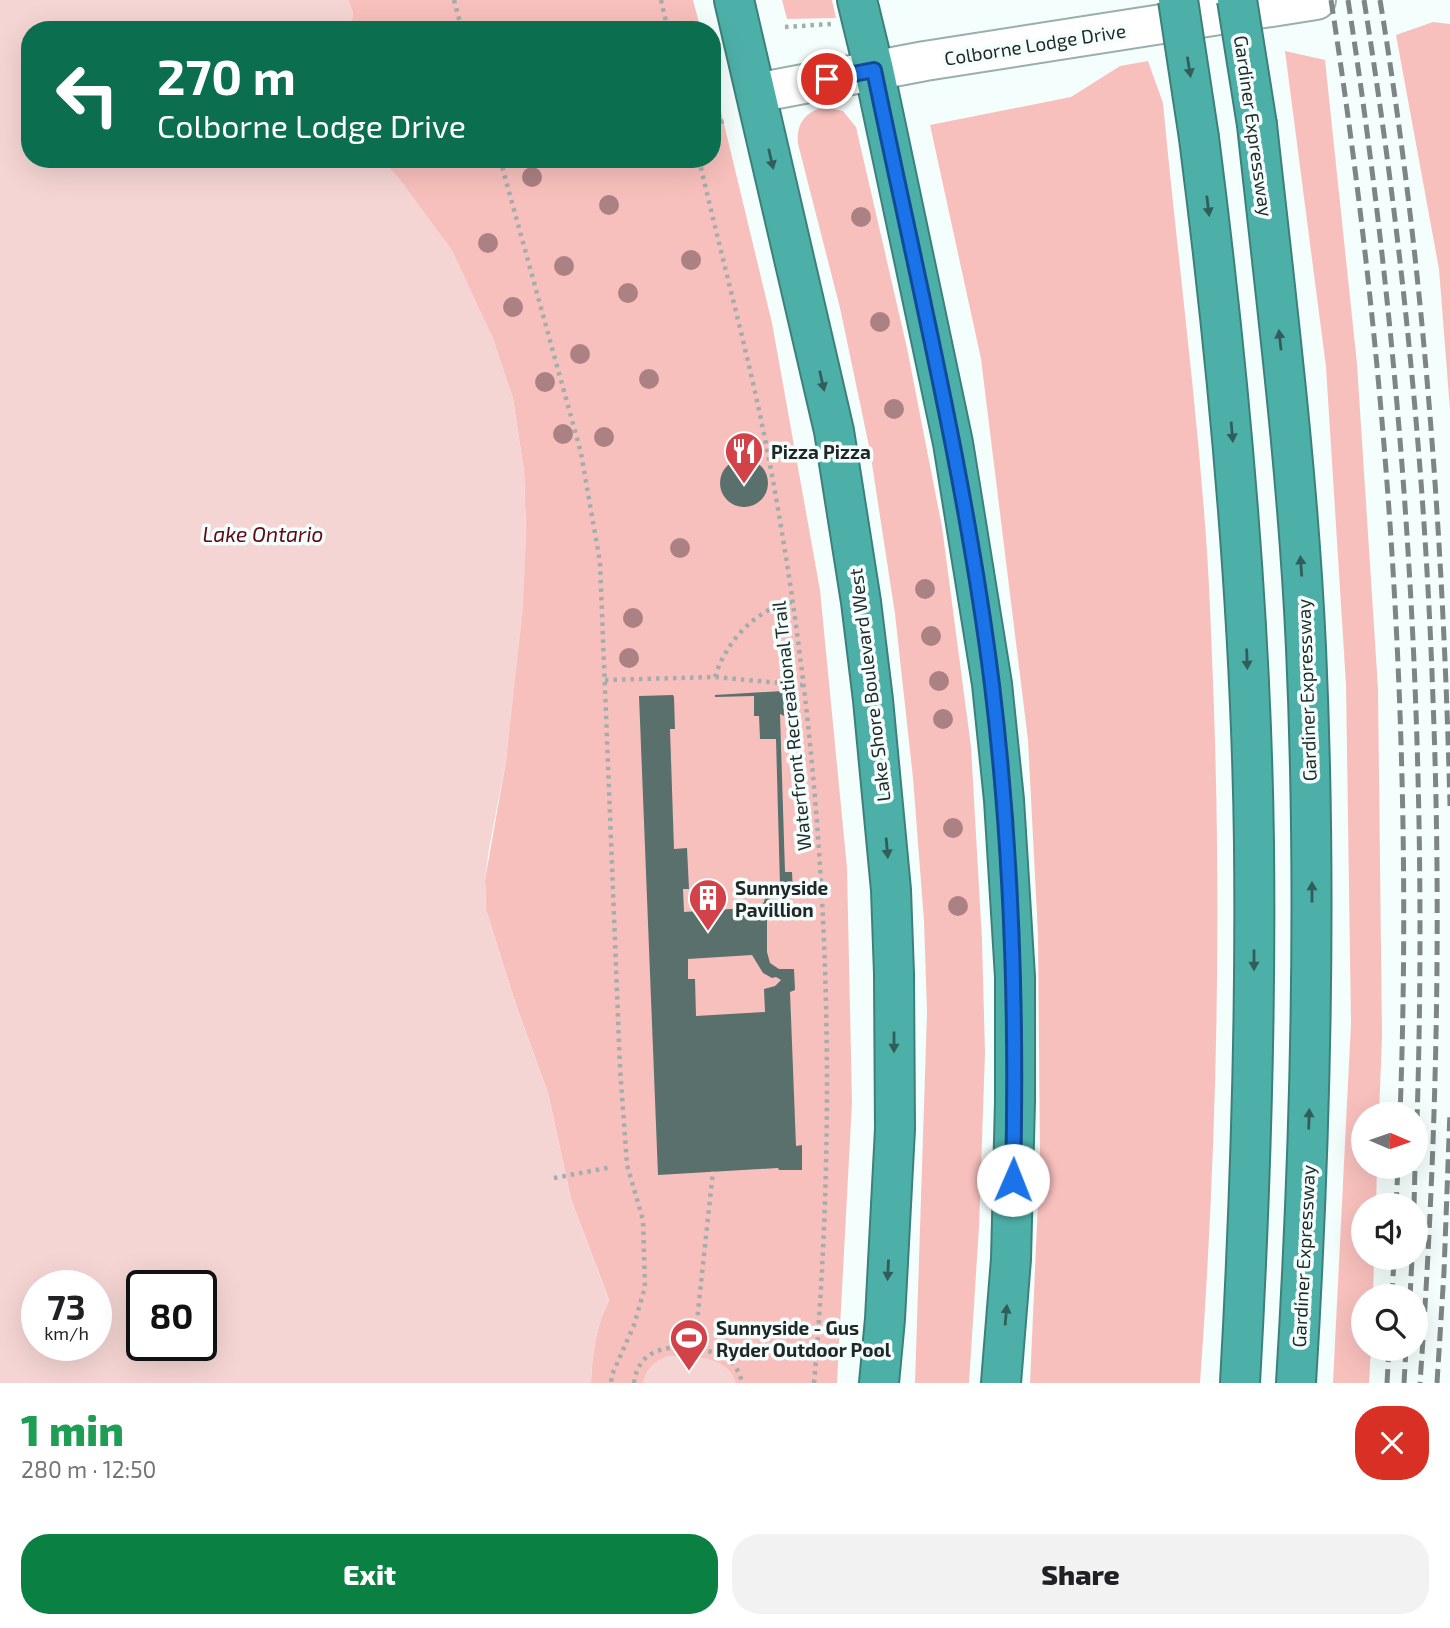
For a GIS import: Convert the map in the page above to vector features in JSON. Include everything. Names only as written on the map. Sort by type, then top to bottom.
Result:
[{"type":"highway","name":"Lake Shore Boulevard West","points":[[734,0],[834,431],[861,602],[875,714],[891,890],[895,1129],[885,1319],[878,1383]]},
{"type":"highway","points":[[1178,0],[1199,138],[1222,325],[1239,514],[1254,843],[1250,1198],[1240,1383]]},
{"type":"highway","name":"Gardiner Expressway","points":[[1237,0],[1257,125],[1295,475],[1306,647],[1312,820],[1312,1034],[1306,1212],[1296,1383]]},
{"type":"highway","points":[[844,12],[874,70],[958,467],[992,684],[1004,800],[1015,977],[1011,1259],[1000,1383]]},
{"type":"street","name":"Colborne Lodge Drive","points":[[756,93],[874,70],[1316,0]]},
{"type":"path","points":[[454,0],[460,21]]},
{"type":"path","points":[[661,0],[666,21]]},
{"type":"path","points":[[785,27],[844,12]]},
{"type":"path","points":[[502,168],[580,453],[600,562],[620,1068],[628,1165],[643,1220],[645,1287],[634,1325],[611,1383]]},
{"type":"path","name":"Waterfront Recreational Trail","points":[[700,168],[768,451],[792,602],[821,879],[825,975],[826,1133],[819,1331],[814,1383]]},
{"type":"path","points":[[715,677],[726,649],[742,631],[778,604],[792,602]]},
{"type":"path","points":[[605,680],[715,677],[802,685]]},
{"type":"path","points":[[554,1178],[612,1167]]},
{"type":"path","points":[[694,1349],[713,1171]]},
{"type":"path","points":[[634,1383],[641,1362],[650,1353],[662,1348],[714,1351],[735,1366],[742,1383]]},
{"type":"shaded area","points":[[348,0],[693,0],[699,21],[352,21],[353,13]]},
{"type":"shaded area","points":[[782,0],[832,0],[836,18],[787,19]]},
{"type":"shaded area","points":[[1433,22],[1450,24],[1450,410],[1439,269],[1396,35]]},
{"type":"shaded area","points":[[1285,51],[1325,60],[1357,364],[1378,688],[1382,1036],[1379,1102],[1351,1102],[1351,1180],[1377,1180],[1376,1193],[1351,1193],[1351,1270],[1374,1270],[1373,1284],[1351,1284],[1351,1361],[1370,1361],[1369,1383],[1333,1383],[1351,1023],[1346,684],[1326,367]]},
{"type":"shaded area","points":[[1148,61],[1163,103],[1203,496],[1213,681],[1217,856],[1216,1032],[1200,1383],[1030,1383],[1040,1156],[1038,935],[1028,740],[981,359],[930,125],[1071,97],[1120,66]]},
{"type":"shaded area","points":[[824,107],[843,111],[856,127],[907,348],[942,527],[971,747],[982,940],[985,1053],[979,1227],[969,1383],[915,1383],[927,1012],[924,921],[913,778],[895,614],[870,451],[840,308],[798,144],[803,120]]},
{"type":"shaded area","points":[[721,111],[772,323],[820,590],[847,868],[852,1103],[837,1383],[591,1383],[596,1340],[609,1300],[571,1199],[548,1093],[486,910],[485,880],[506,761],[526,534],[524,472],[513,399],[492,336],[404,185],[389,168],[721,168]]},
{"type":"water","name":"Lake Ontario","points":[[0,0],[348,0],[353,13],[352,21],[21,21],[21,168],[389,168],[452,250],[492,336],[513,399],[524,472],[526,534],[523,608],[506,761],[485,880],[486,910],[548,1093],[571,1199],[609,1301],[601,1320],[592,1361],[591,1383],[0,1383]]},
{"type":"water","name":"Sunnyside - Gus Ryder Outdoor Pool","points":[[668,1356],[698,1357],[717,1362],[732,1374],[736,1383],[643,1383],[651,1366]]},
{"type":"building","name":"Pizza Pizza","points":[[744,459],[761,466],[768,483],[761,500],[744,507],[727,500],[720,483],[727,466]]},
{"type":"building","name":"Sunnyside Pavillion","points":[[783,691],[784,716],[780,714],[785,872],[792,872],[793,893],[779,893],[771,897],[767,904],[767,952],[770,963],[779,969],[794,969],[795,990],[790,992],[796,1146],[802,1145],[802,1170],[778,1168],[658,1175],[639,696],[674,697],[675,729],[670,729],[674,849],[687,848],[689,889],[683,889],[684,912],[762,907],[767,893],[780,886],[776,739],[760,739],[759,716],[754,716],[754,696],[715,695]],"holes":[[[752,955],[763,973],[781,980],[775,986],[764,989],[765,1012],[696,1016],[695,979],[688,979],[688,959]]]},
{"type":"railway","points":[[1331,0],[1368,277],[1392,556],[1403,836],[1400,1102]]},
{"type":"railway","points":[[1348,0],[1385,286],[1409,573],[1420,861],[1417,1102]]},
{"type":"railway","points":[[1364,0],[1389,174],[1409,349],[1424,524],[1433,700],[1437,871],[1436,1042],[1420,1383]]},
{"type":"railway","points":[[1380,0],[1409,201],[1429,402],[1442,604],[1450,806]]},
{"type":"railway","points":[[1437,1383],[1450,1111]]},
{"type":"railway","points":[[1397,1180],[1397,1193]]},
{"type":"railway","points":[[1414,1193],[1415,1180]]},
{"type":"railway","points":[[1393,1270],[1393,1284]]},
{"type":"railway","points":[[1411,1270],[1411,1284]]},
{"type":"railway","points":[[1387,1383],[1388,1361]]},
{"type":"railway","points":[[1404,1383],[1405,1361]]},
{"type":"place","name":"Pizza Pizza","points":[[744,485]]},
{"type":"place","name":"Sunnyside Pavillion","points":[[708,932]]},
{"type":"place","name":"Sunnyside - Gus Ryder Outdoor Pool","points":[[689,1372]]},
{"type":"route","points":[[827,79],[874,70],[928,316],[966,516],[992,684],[1004,800],[1015,977],[1013,1180]]}]
